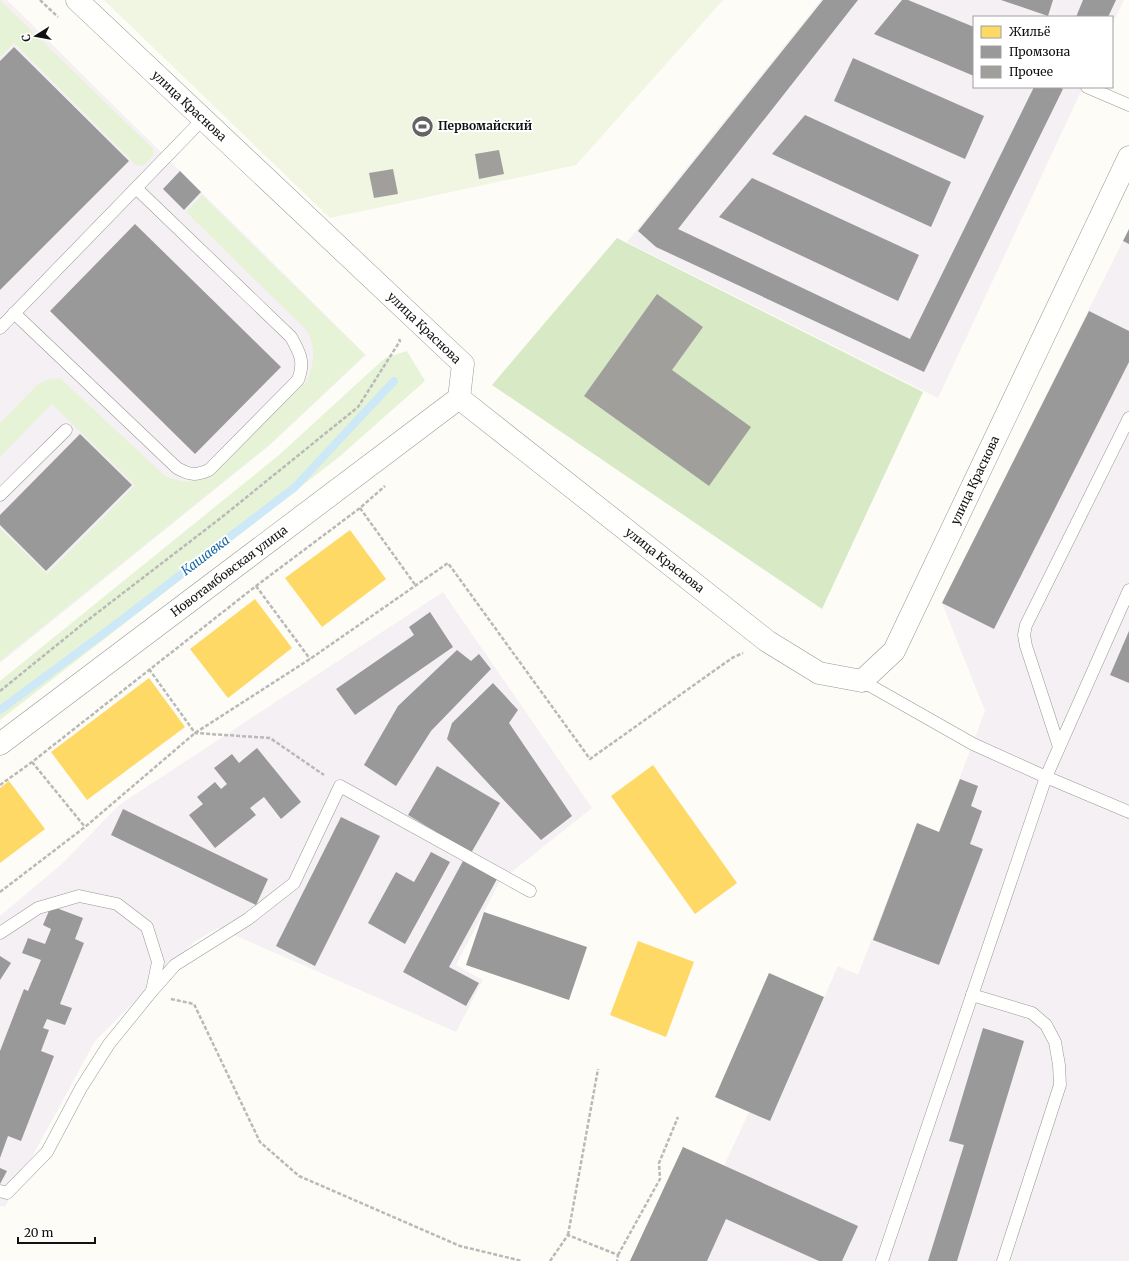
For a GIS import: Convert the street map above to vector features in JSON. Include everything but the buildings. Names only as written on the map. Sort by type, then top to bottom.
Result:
[{"type":"street","name":"улица Краснова","points":[[77,0],[463,364],[460,398],[767,641],[819,673],[862,681],[894,651],[1129,157]]},
{"type":"street","name":"Новотамбовская улица","points":[[0,744],[460,398]]},
{"type":"lane","points":[[1089,88],[1129,105]]},
{"type":"lane","points":[[0,328],[203,119]]},
{"type":"lane","points":[[14,313],[177,468],[187,474],[198,474],[208,470],[298,380],[302,370],[301,358],[291,337],[136,188]]},
{"type":"lane","points":[[1059,747],[1026,646],[1024,635],[1026,625],[1129,418]]},
{"type":"lane","points":[[0,495],[66,430]]},
{"type":"lane","points":[[882,1261],[1046,777],[1129,590]]},
{"type":"lane","points":[[862,681],[973,744],[1129,812]]},
{"type":"lane","points":[[0,1191],[7,1193],[48,1152],[81,1088],[109,1044],[175,965],[248,919],[294,883],[340,786],[530,891]]},
{"type":"lane","points":[[0,933],[38,908],[79,896],[117,904],[147,928],[158,962],[152,991]]},
{"type":"lane","points":[[972,995],[1032,1014],[1046,1025],[1055,1042],[1059,1065],[1060,1085],[1003,1261]]},
{"type":"path","points":[[0,691],[84,623],[222,517],[358,407],[400,341]]},
{"type":"path","points":[[0,785],[32,762],[256,586],[360,508],[391,482]]},
{"type":"path","points":[[360,508],[416,586]]},
{"type":"path","points":[[0,892],[85,827],[195,733],[310,659],[448,563],[590,759],[732,658],[767,641]]},
{"type":"path","points":[[256,586],[310,659]]},
{"type":"path","points":[[149,669],[195,733]]},
{"type":"path","points":[[195,733],[270,738],[340,786]]},
{"type":"path","points":[[32,762],[85,827]]},
{"type":"path","points":[[152,991],[167,998],[194,1004],[260,1142],[299,1176],[460,1246],[522,1261]]},
{"type":"path","points":[[550,1261],[568,1235],[598,1069]]},
{"type":"path","points":[[617,1261],[618,1255],[660,1180],[659,1163],[678,1117]]},
{"type":"path","points":[[568,1235],[618,1255]]},
{"type":"shaded area","points":[[0,0],[7,0],[366,355],[270,445],[0,663]]},
{"type":"shaded area","points":[[821,0],[1124,0],[1113,23],[1113,16],[973,16],[973,88],[1083,88],[938,398],[627,242]]},
{"type":"shaded area","points":[[1129,229],[1129,1261],[630,1261],[683,1147],[724,1166],[749,1112],[770,1121],[838,966],[858,975],[917,823],[939,832],[985,711],[942,603]]},
{"type":"shaded area","points":[[443,592],[592,808],[500,881],[456,965],[483,980],[456,1032],[218,928],[194,942],[95,1041],[5,1207],[0,1206],[0,916],[63,863],[119,805]]},
{"type":"green space","points":[[0,0],[153,149],[153,156],[144,165],[136,165],[14,43],[0,57]]},
{"type":"green space","name":"Первомайский","points":[[104,0],[723,0],[576,165],[330,218]]},
{"type":"green space","points":[[202,195],[365,355],[269,445],[0,661],[0,528],[47,574],[135,485],[52,404],[0,457],[0,423],[36,386],[48,380],[61,379],[165,476],[189,482],[213,473],[307,381],[313,361],[313,349],[306,330],[186,212]]},
{"type":"green space","points":[[617,238],[923,392],[822,609],[492,385]]},
{"type":"green space","points":[[407,351],[425,381],[339,457],[0,720],[0,681],[279,455],[385,358]]},
{"type":"waterway","name":"Кашавка","points":[[0,710],[119,622],[295,487],[394,381]]},
{"type":"place","name":"Первомайский","points":[[423,126]]}]
